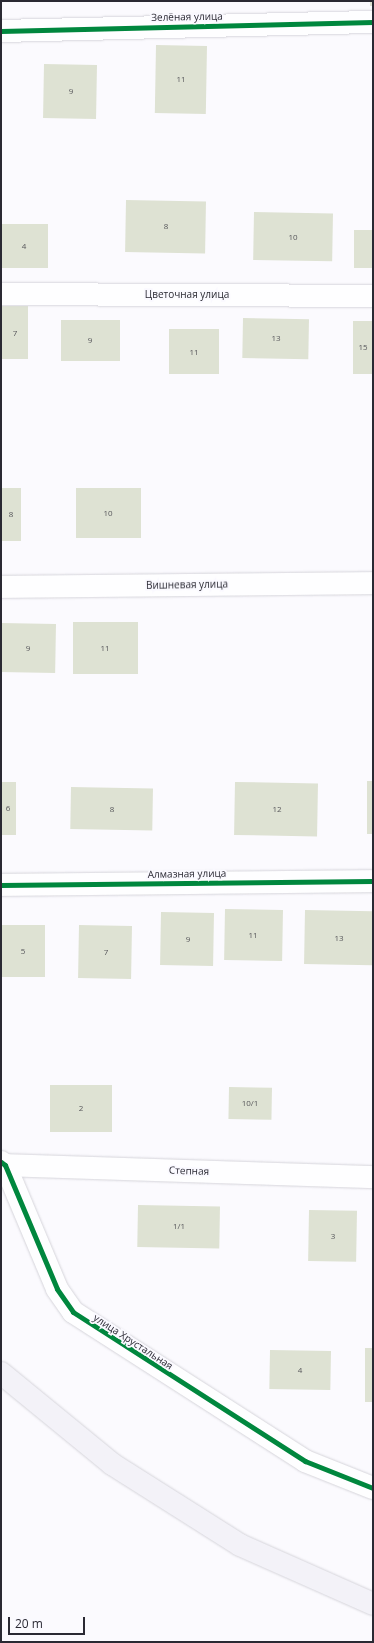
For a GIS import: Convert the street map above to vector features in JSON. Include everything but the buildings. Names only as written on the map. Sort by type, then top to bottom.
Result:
[{"type":"main road","points":[[1,1374],[112,1464],[240,1545],[373,1604]]},
{"type":"street","name":"Зелёная улица","points":[[1,31],[373,22]]},
{"type":"street","name":"Цветочная улица","points":[[1,294],[373,296]]},
{"type":"street","name":"Вишневая улица","points":[[1,587],[373,583]]},
{"type":"street","name":"Алмазная улица","points":[[1,885],[373,881]]},
{"type":"street","name":"Степная","points":[[3,1164],[373,1177]]},
{"type":"street","name":"улица Хрустальная","points":[[3,1164],[57,1289],[73,1312],[305,1461],[373,1488]]},
{"type":"cycle path","points":[[1,31],[373,22]]},
{"type":"cycle path","points":[[1,885],[373,881]]},
{"type":"cycle path","points":[[1,1162],[5,1165],[57,1289],[73,1312],[305,1461],[373,1488]]}]
